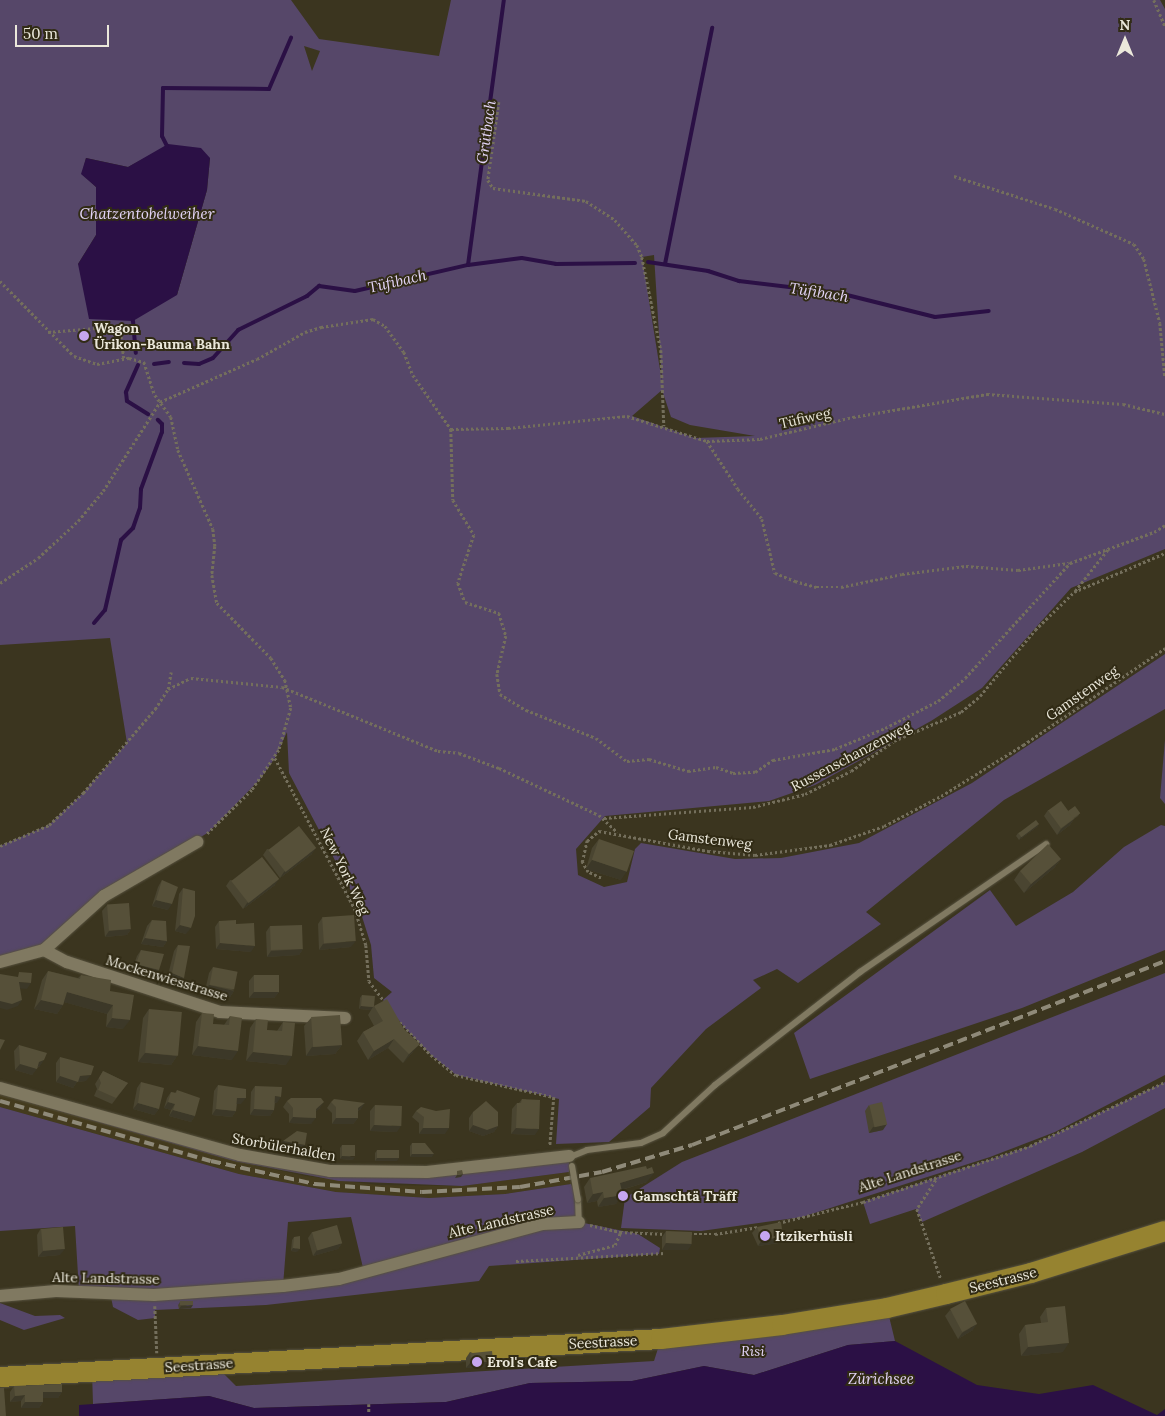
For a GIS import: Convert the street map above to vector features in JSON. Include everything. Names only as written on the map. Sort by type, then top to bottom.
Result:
[{"type":"main road","name":"Seestrasse","points":[[0,1377],[661,1338],[782,1325],[887,1308],[946,1294],[1031,1273],[1165,1231]]},
{"type":"street","points":[[0,962],[44,950],[104,896],[196,842]]},
{"type":"street","name":"Mockenwiesstrasse","points":[[44,950],[67,962],[220,1012],[345,1018]]},
{"type":"street","name":"Storbülerhalden","points":[[0,1088],[240,1155],[330,1171],[427,1172],[554,1156],[570,1161]]},
{"type":"street","name":"Alte Landstrasse","points":[[0,1296],[56,1291],[154,1295],[256,1289],[339,1279],[543,1224],[579,1222]]},
{"type":"lane","points":[[579,1222],[578,1199],[570,1161],[587,1150],[641,1143],[664,1133],[715,1085],[860,972],[1006,874],[1046,844]]},
{"type":"path","points":[[1154,0],[1165,26]]},
{"type":"path","points":[[499,102],[488,180],[493,188],[586,201],[615,220],[637,245],[642,257],[661,350],[664,426]]},
{"type":"path","points":[[954,176],[1054,209],[1134,244],[1144,259],[1160,323],[1165,377]]},
{"type":"path","points":[[0,281],[69,352],[85,361],[104,363],[124,358],[136,358],[144,362],[160,402],[171,417],[178,450],[213,528],[212,583],[217,603],[271,658],[289,692],[289,723],[275,758],[241,802],[196,842]]},
{"type":"path","points":[[0,583],[38,558],[78,521],[104,491],[160,402],[257,359],[305,332],[321,327],[368,320],[373,320],[384,326],[404,352],[413,375],[451,429],[453,500],[474,535],[458,583],[465,602],[499,612],[506,636],[497,674],[500,694],[526,710],[596,738],[627,761],[649,759],[688,771],[716,767],[734,772],[755,772],[773,760],[835,749],[885,728],[938,701],[965,678],[1070,563]]},
{"type":"path","points":[[48,332],[120,326],[124,358]]},
{"type":"path","name":"Tüfiweg","points":[[451,429],[508,428],[627,416],[707,441],[760,439],[853,417],[987,394],[1122,404],[1165,414]]},
{"type":"path","points":[[707,441],[738,489],[762,519],[775,573],[816,587],[841,586],[902,574],[966,566],[1018,570],[1070,563],[1154,532],[1165,525]]},
{"type":"path","points":[[1074,592],[1110,547]]},
{"type":"path","name":"Russenschanzenweg","points":[[604,818],[753,807],[805,794],[851,771],[894,741],[961,712],[980,696],[1035,630],[1074,592],[1165,553]]},
{"type":"path","name":"Gamstenweg","points":[[601,878],[584,868],[584,847],[595,832],[618,833],[692,849],[743,855],[805,850],[854,838],[896,821],[941,796],[1067,716],[1165,648]]},
{"type":"path","points":[[0,846],[16,842],[56,819],[155,710],[168,689],[171,672]]},
{"type":"path","points":[[168,689],[191,678],[205,678],[227,683],[272,684],[438,751],[458,752],[499,768],[604,818],[618,833]]},
{"type":"path","name":"New York Weg","points":[[275,758],[355,909],[366,945],[369,981],[389,1007]]},
{"type":"path","points":[[399,1021],[431,1055],[456,1075],[554,1097],[548,1143],[554,1156]]},
{"type":"path","name":"Alte Landstrasse","points":[[773,1224],[803,1220],[936,1179],[1030,1146],[1165,1082]]},
{"type":"path","points":[[936,1179],[917,1208],[946,1294]]},
{"type":"path","points":[[579,1222],[620,1232],[667,1234]]},
{"type":"path","points":[[686,1234],[715,1234],[764,1226]]},
{"type":"path","points":[[574,1256],[616,1245],[620,1232]]},
{"type":"path","points":[[516,1260],[665,1253]]},
{"type":"path","points":[[154,1295],[157,1368]]},
{"type":"path","points":[[369,1404],[369,1413]]},
{"type":"shaded area","points":[[0,1094],[234,1161],[306,1176],[378,1185],[462,1186],[569,1172],[571,1184],[505,1194],[429,1198],[336,1192],[239,1174],[0,1107]]},
{"type":"green space","points":[[0,0],[291,0],[319,39],[439,56],[451,0],[1160,0],[1165,9],[1165,549],[1071,588],[982,688],[931,721],[815,785],[769,801],[605,816],[576,849],[578,875],[604,887],[627,882],[635,849],[641,843],[735,859],[781,858],[859,843],[972,783],[1165,654],[1165,709],[1004,800],[866,912],[881,924],[798,983],[777,969],[753,980],[761,988],[706,1029],[651,1088],[650,1107],[609,1142],[556,1144],[559,1099],[456,1075],[431,1055],[404,1027],[383,1000],[392,992],[374,978],[371,945],[358,904],[289,773],[287,732],[275,758],[260,779],[209,832],[104,896],[44,950],[0,962],[0,846],[49,825],[83,793],[127,743],[110,638],[0,645]],"holes":[[[304,46],[320,51],[312,71]],[[167,146],[210,158],[207,190],[177,295],[78,264],[96,235],[96,187],[82,174],[86,158],[128,167]],[[654,255],[662,382],[642,257]],[[662,390],[671,417],[690,425],[755,436],[695,438],[632,416]]]},
{"type":"green space","points":[[1165,740],[1165,804],[1160,798]]},
{"type":"green space","points":[[1161,825],[1165,826],[1165,950],[1022,1008],[810,1079],[794,1033],[990,890],[1016,926],[1073,892],[1124,847]]},
{"type":"green space","points":[[1165,973],[1165,1075],[1055,1132],[990,1157],[802,1217],[701,1231],[621,1228],[625,1198],[682,1162]]},
{"type":"green space","points":[[1165,1082],[1165,1108],[1082,1152],[922,1222],[916,1209],[870,1224],[863,1202],[1030,1146]]},
{"type":"green space","points":[[0,1094],[330,1171],[427,1172],[569,1156],[569,1172],[462,1186],[339,1181],[234,1161]]},
{"type":"green space","points":[[0,1107],[239,1174],[336,1192],[429,1198],[505,1194],[571,1184],[578,1199],[579,1222],[638,1234],[660,1248],[659,1254],[489,1266],[479,1281],[266,1305],[155,1310],[155,1318],[138,1320],[113,1307],[110,1292],[79,1291],[75,1226],[0,1231]],"holes":[[[351,1217],[364,1272],[283,1286],[288,1222]]]},
{"type":"green space","points":[[0,1303],[35,1316],[60,1315],[65,1318],[24,1330],[0,1320]]},
{"type":"green space","name":"Risi","points":[[887,1308],[895,1341],[848,1345],[754,1375],[704,1366],[632,1381],[530,1383],[446,1402],[254,1408],[209,1396],[93,1404],[92,1372],[213,1363],[236,1386],[654,1361],[661,1339]]},
{"type":"water","name":"Chatzentobelweiher","points":[[168,144],[201,148],[210,158],[207,190],[177,295],[133,321],[89,319],[78,264],[96,235],[96,187],[81,174],[86,158],[128,167]]},
{"type":"water","name":"Zürichsee","points":[[895,1341],[977,1385],[1039,1394],[1093,1385],[1157,1415],[1165,1409],[1165,1416],[79,1416],[79,1405],[209,1396],[254,1408],[446,1402],[530,1383],[632,1381],[704,1366],[754,1375],[848,1345]]},
{"type":"building","points":[[1061,801],[1074,819],[1061,828],[1048,810]]},
{"type":"building","points":[[1075,806],[1080,813],[1073,819],[1068,811]]},
{"type":"building","points":[[1036,820],[1039,824],[1021,837],[1018,833]]},
{"type":"building","points":[[299,826],[316,848],[286,872],[268,850]]},
{"type":"building","points":[[599,839],[634,851],[627,872],[592,860]]},
{"type":"building","points":[[1048,844],[1061,859],[1031,884],[1020,871]]},
{"type":"building","points":[[262,857],[279,879],[249,903],[231,881]]},
{"type":"building","points":[[162,880],[178,887],[172,904],[156,900]]},
{"type":"building","points":[[183,888],[195,891],[195,916],[191,928],[180,925]]},
{"type":"building","points":[[129,903],[131,929],[109,930],[107,905]]},
{"type":"building","points":[[354,915],[356,941],[324,943],[322,917]]},
{"type":"building","points":[[152,920],[166,921],[167,941],[145,938]]},
{"type":"building","points":[[236,920],[236,924],[254,923],[255,946],[220,943],[219,921]]},
{"type":"building","points":[[302,925],[303,949],[271,950],[270,926]]},
{"type":"building","points":[[178,945],[190,946],[184,978],[172,973]]},
{"type":"building","points":[[141,950],[164,954],[159,970],[136,964]]},
{"type":"building","points":[[213,967],[238,972],[234,989],[210,985]]},
{"type":"building","points":[[48,971],[80,979],[81,975],[111,980],[110,991],[134,995],[130,1020],[112,1018],[113,1005],[67,992],[63,1005],[41,1000]]},
{"type":"building","points":[[19,972],[32,973],[31,983],[19,982],[22,1000],[12,1004],[0,1001],[0,974],[18,977]]},
{"type":"building","points":[[254,975],[279,975],[279,992],[254,992]]},
{"type":"building","points":[[362,995],[375,996],[373,1007],[361,1006]]},
{"type":"building","points":[[387,999],[404,1029],[420,1044],[409,1054],[394,1039],[374,1051],[363,1032],[383,1021],[374,1006]]},
{"type":"building","points":[[149,1009],[182,1012],[178,1056],[145,1053]]},
{"type":"building","points":[[202,1013],[214,1014],[213,1024],[229,1025],[230,1016],[242,1018],[238,1051],[198,1046]]},
{"type":"building","points":[[340,1015],[342,1045],[313,1047],[311,1017]]},
{"type":"building","points":[[256,1019],[268,1020],[267,1030],[282,1031],[283,1022],[295,1023],[292,1056],[253,1052]]},
{"type":"building","points":[[0,1039],[5,1040],[0,1050]]},
{"type":"building","points":[[19,1045],[47,1053],[44,1060],[39,1062],[37,1069],[20,1064]]},
{"type":"building","points":[[60,1057],[94,1066],[91,1075],[80,1076],[78,1082],[60,1076]]},
{"type":"building","points":[[103,1071],[128,1083],[116,1098],[98,1090],[101,1083],[99,1078]]},
{"type":"building","points":[[141,1082],[164,1088],[159,1109],[138,1103]]},
{"type":"building","points":[[218,1085],[246,1089],[246,1098],[237,1098],[236,1111],[216,1109]]},
{"type":"building","points":[[255,1086],[282,1087],[281,1097],[275,1096],[274,1110],[254,1109]]},
{"type":"building","points":[[177,1090],[200,1098],[195,1116],[173,1110],[175,1104],[168,1102],[171,1092],[176,1093]]},
{"type":"building","points":[[291,1098],[321,1098],[324,1102],[316,1109],[316,1118],[293,1117],[293,1108],[287,1101]]},
{"type":"building","points":[[334,1099],[365,1103],[358,1108],[358,1118],[336,1118],[336,1107],[331,1102]]},
{"type":"building","points":[[522,1099],[540,1100],[539,1129],[516,1128],[517,1103],[521,1103]]},
{"type":"building","points":[[486,1101],[498,1112],[498,1126],[487,1130],[473,1125],[473,1112]]},
{"type":"building","points":[[882,1102],[887,1124],[875,1127],[869,1105]]},
{"type":"building","points":[[375,1105],[402,1106],[401,1126],[374,1125]]},
{"type":"building","points":[[421,1107],[436,1111],[450,1109],[449,1128],[423,1128],[424,1117],[416,1111]]},
{"type":"building","points":[[297,1131],[307,1133],[305,1145],[283,1141]]},
{"type":"building","points":[[412,1143],[425,1143],[434,1154],[412,1154]]},
{"type":"building","points":[[342,1145],[355,1145],[355,1156],[342,1156]]},
{"type":"building","points":[[377,1150],[399,1150],[399,1158],[377,1158]]},
{"type":"building","points":[[646,1166],[647,1169],[652,1167],[654,1173],[620,1183],[623,1195],[604,1198],[603,1192],[593,1194],[590,1178]]},
{"type":"building","points":[[462,1170],[463,1174],[457,1175],[457,1171]]},
{"type":"building","points":[[781,1222],[783,1237],[762,1240],[757,1227]]},
{"type":"building","points":[[337,1225],[342,1243],[317,1250],[312,1232]]},
{"type":"building","points":[[63,1227],[65,1249],[43,1251],[41,1229]]},
{"type":"building","points":[[666,1231],[692,1232],[692,1244],[666,1243]]},
{"type":"building","points":[[300,1236],[300,1249],[293,1248],[294,1237]]},
{"type":"building","points":[[180,1301],[193,1301],[193,1305],[180,1305]]},
{"type":"building","points":[[965,1301],[977,1324],[962,1332],[950,1309]]},
{"type":"building","points":[[1065,1306],[1069,1343],[1028,1347],[1025,1325],[1048,1322],[1046,1308]]},
{"type":"building","points":[[492,1351],[493,1361],[471,1363],[470,1353]]},
{"type":"building","points":[[62,1384],[62,1392],[43,1392],[43,1402],[25,1402],[25,1395],[15,1396],[14,1386]]},
{"type":"building","points":[[0,1388],[4,1388],[6,1416],[0,1416]]},
{"type":"waterway","name":"Grütbach","points":[[468,265],[504,0]]},
{"type":"waterway","points":[[665,264],[712,28]]},
{"type":"waterway","points":[[167,146],[162,136],[163,88],[269,89],[291,38]]},
{"type":"waterway","name":"Tüfibach","points":[[184,363],[199,364],[213,358],[238,330],[307,296],[319,286],[355,291],[468,265],[522,258],[556,264],[635,263]]},
{"type":"waterway","name":"Tüfibach","points":[[648,262],[708,271],[739,281],[839,293],[935,317],[989,311]]},
{"type":"waterway","points":[[133,321],[136,353]]},
{"type":"waterway","name":"Tüfibach","points":[[154,364],[169,362]]},
{"type":"waterway","points":[[138,365],[126,392],[127,401],[148,414]]},
{"type":"waterway","points":[[94,623],[105,610],[121,540],[133,528],[140,508],[141,489],[162,432],[162,424],[158,420]]},
{"type":"railway","points":[[0,1101],[211,1161],[315,1184],[422,1192],[520,1187],[602,1172],[692,1145],[1165,961]]},
{"type":"place","name":"Wagon Ürikon-Bauma Bahn","points":[[84,336]]},
{"type":"place","name":"Gamschtä Träff","points":[[623,1196]]},
{"type":"place","name":"Itzikerhüsli","points":[[765,1236]]},
{"type":"place","name":"Erol's Cafe","points":[[477,1362]]}]
